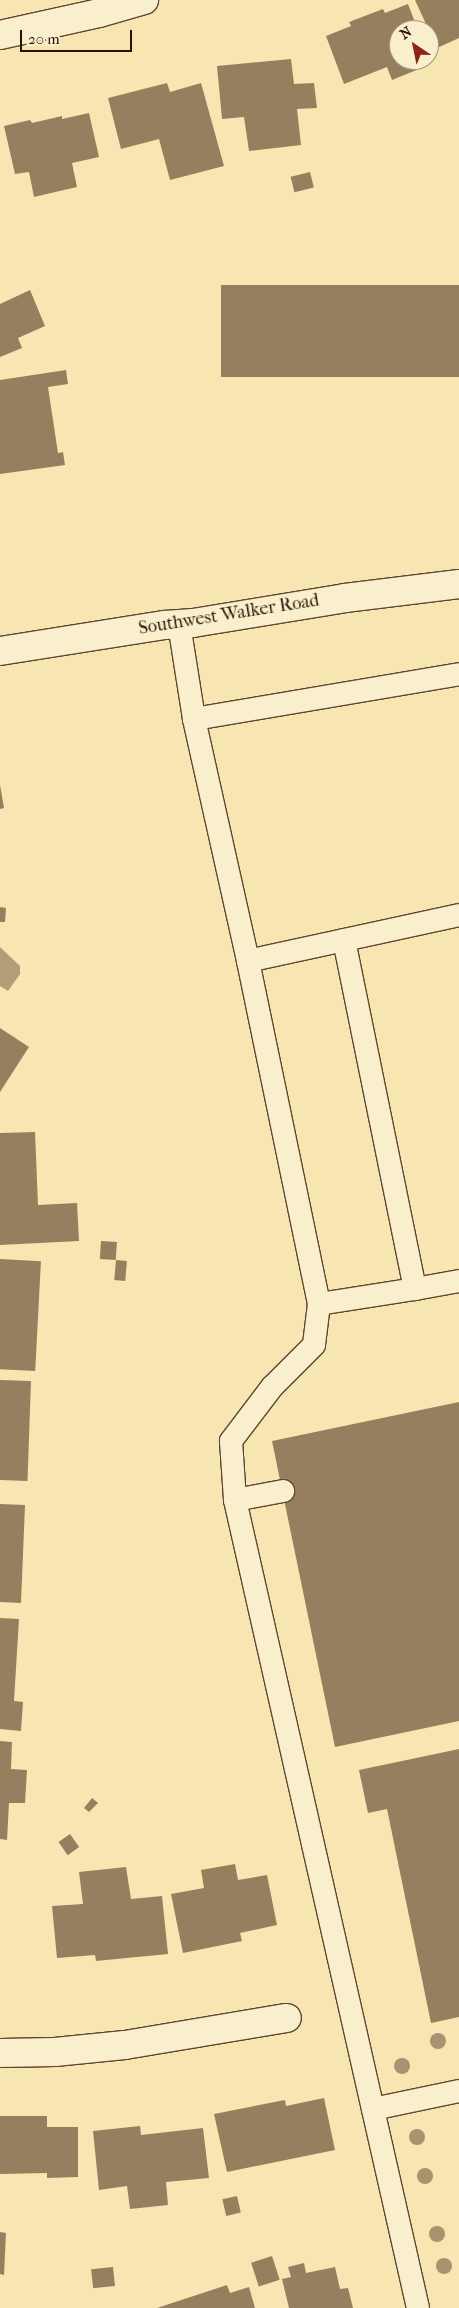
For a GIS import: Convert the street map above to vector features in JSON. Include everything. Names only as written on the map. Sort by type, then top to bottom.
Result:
[{"type":"main road","points":[[0,35],[99,13],[144,0]]},
{"type":"main road","name":"Southwest Walker Road","points":[[0,650],[345,598],[459,584]]},
{"type":"main road","points":[[0,2053],[55,2052],[125,2045],[287,2018]]},
{"type":"lane","points":[[179,624],[194,719],[248,961],[319,1304],[314,1345],[272,1388],[231,1442],[235,1500],[418,2308]]},
{"type":"lane","points":[[194,719],[459,674]]},
{"type":"lane","points":[[248,961],[459,915]]},
{"type":"lane","points":[[344,940],[415,1289]]},
{"type":"lane","points":[[319,1304],[459,1281]]},
{"type":"lane","points":[[235,1500],[283,1491]]},
{"type":"lane","points":[[373,2109],[459,2091]]},
{"type":"shaded area","points":[[0,947],[20,966],[20,974],[8,991],[0,986]]},
{"type":"building","points":[[415,0],[459,0],[459,38],[439,47],[439,20],[424,20]]},
{"type":"building","points":[[408,4],[414,20],[389,20],[389,70],[417,70],[392,80],[387,67],[344,84],[326,36],[351,26],[349,22],[383,9],[385,13]]},
{"type":"building","points":[[291,59],[294,84],[314,83],[317,108],[297,109],[301,145],[249,151],[244,117],[222,119],[217,66]]},
{"type":"building","points":[[167,83],[170,92],[201,83],[224,166],[170,180],[159,139],[121,149],[108,98]]},
{"type":"building","points":[[89,113],[99,157],[72,163],[77,187],[34,197],[29,172],[15,174],[4,126],[30,120],[32,123],[62,116],[62,119]]},
{"type":"building","points":[[310,172],[314,188],[294,192],[291,177]]},
{"type":"building","points":[[221,285],[459,285],[459,377],[221,377]]},
{"type":"building","points":[[30,290],[45,326],[18,338],[22,348],[0,357],[0,304]]},
{"type":"building","points":[[66,370],[68,384],[48,387],[58,453],[63,452],[65,465],[0,474],[0,380]]},
{"type":"building","points":[[0,785],[4,808],[0,809]]},
{"type":"building","points":[[0,907],[6,908],[5,922],[0,922]]},
{"type":"building","points":[[0,1028],[29,1047],[0,1092]]},
{"type":"building","points":[[35,1132],[38,1205],[77,1203],[79,1241],[0,1245],[0,1133]]},
{"type":"building","points":[[101,1241],[117,1242],[116,1260],[100,1259]]},
{"type":"building","points":[[0,1259],[41,1261],[35,1371],[0,1369]]},
{"type":"building","points":[[116,1260],[127,1261],[125,1281],[114,1280]]},
{"type":"building","points":[[0,1380],[31,1381],[27,1481],[0,1480]]},
{"type":"building","points":[[459,1402],[459,1721],[335,1747],[272,1441]]},
{"type":"building","points":[[0,1504],[25,1505],[21,1603],[0,1602]]},
{"type":"building","points":[[0,1618],[19,1619],[14,1701],[23,1702],[21,1731],[0,1729]]},
{"type":"building","points":[[0,1741],[12,1742],[11,1769],[27,1770],[25,1803],[9,1803],[7,1840],[0,1839]]},
{"type":"building","points":[[459,1749],[459,2017],[431,2023],[387,1809],[368,1813],[359,1770]]},
{"type":"building","points":[[92,1798],[98,1803],[89,1812],[84,1808]]},
{"type":"building","points":[[70,1834],[79,1847],[68,1855],[59,1842]]},
{"type":"building","points":[[235,1864],[238,1880],[267,1875],[277,1925],[240,1933],[242,1941],[183,1953],[171,1894],[204,1888],[201,1870]]},
{"type":"building","points":[[126,1867],[131,1899],[162,1896],[168,1954],[96,1961],[95,1955],[57,1958],[52,1906],[83,1904],[79,1872]]},
{"type":"building","points":[[324,2098],[335,2150],[227,2172],[214,2114],[285,2100],[286,2106]]},
{"type":"building","points":[[0,2116],[47,2116],[47,2127],[78,2127],[78,2177],[47,2178],[47,2173],[0,2174]]},
{"type":"building","points":[[140,2126],[141,2135],[203,2128],[209,2178],[166,2182],[168,2205],[130,2209],[127,2186],[99,2190],[93,2131]]},
{"type":"building","points":[[237,2196],[241,2213],[226,2216],[222,2199]]},
{"type":"building","points":[[0,2232],[6,2233],[4,2275],[0,2274]]},
{"type":"building","points":[[272,2256],[280,2280],[259,2287],[251,2263]]},
{"type":"building","points":[[304,2263],[306,2273],[335,2267],[340,2289],[348,2288],[353,2308],[289,2308],[282,2279],[291,2277],[288,2267]]},
{"type":"building","points":[[113,2267],[115,2286],[93,2288],[91,2269]]},
{"type":"building","points":[[227,2285],[230,2293],[249,2287],[255,2308],[157,2308]]}]
